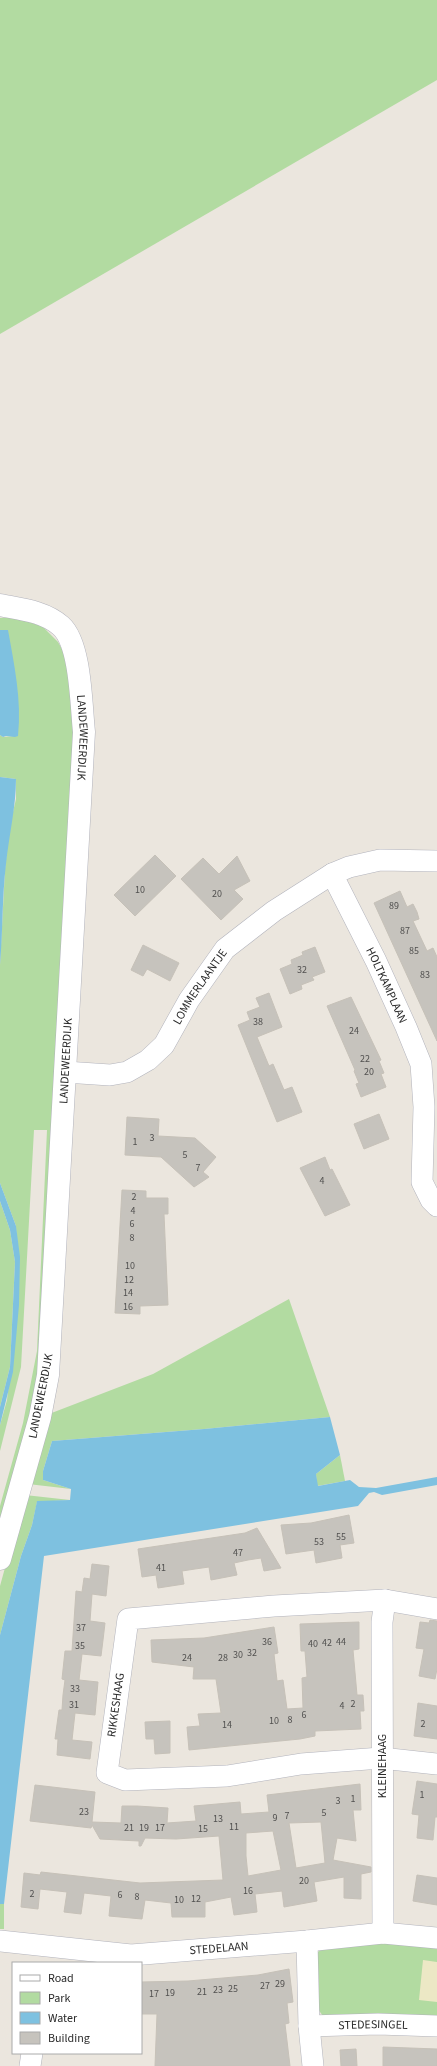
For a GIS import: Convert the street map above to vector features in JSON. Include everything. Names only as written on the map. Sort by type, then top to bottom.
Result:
[{"type":"street","name":"LANDEWEERDIJK","points":[[0,605],[26,610],[44,616],[61,626],[76,651],[84,732],[48,1375],[40,1417],[0,1559]]},
{"type":"street","points":[[332,874],[349,867],[380,860],[437,861]]},
{"type":"street","name":"LOMMERLAANTJE","points":[[65,1072],[110,1075],[127,1072],[148,1060],[164,1045],[189,1000],[225,950],[274,911],[332,874]]},
{"type":"street","name":"HOLTKAMPLAAN","points":[[332,874],[376,961],[406,1027],[429,1062],[424,1107],[422,1182],[431,1200],[437,1206]]},
{"type":"street","points":[[385,1600],[437,1609]]},
{"type":"street","name":"KLEINEHAAG","points":[[383,1933],[382,1622],[385,1600]]},
{"type":"street","name":"RIKKESHAAG","points":[[382,1758],[301,1764],[227,1776],[125,1780],[107,1773],[128,1619],[274,1606],[385,1600]]},
{"type":"street","points":[[382,1758],[437,1764]]},
{"type":"street","name":"STEDELAAN","points":[[0,1941],[43,1955],[131,1955],[307,1941],[383,1933],[437,1938]]},
{"type":"street","points":[[307,1941],[309,2026],[313,2066]]},
{"type":"street","name":"STEDESINGEL","points":[[309,2026],[378,2024],[437,2026]]},
{"type":"street","points":[[30,2066],[32,2054]]},
{"type":"green space","points":[[0,0],[437,0],[437,80],[0,334]]},
{"type":"green space","points":[[12,617],[42,626],[58,642],[67,658],[74,742],[37,1395],[0,1528],[0,1506],[23,1423],[37,1351],[47,1130],[34,1130],[21,1367],[0,1451],[0,1425],[7,1400],[18,1305],[16,1226],[0,1183],[0,965],[5,869],[9,829],[16,799],[16,779],[0,777],[0,735],[3,737],[14,736],[7,630],[0,630],[0,618]]},
{"type":"green space","points":[[0,1201],[10,1230],[15,1262],[10,1367],[0,1407]]},
{"type":"green space","points":[[289,1299],[330,1417],[52,1441],[43,1471],[43,1480],[71,1489],[28,1484],[49,1414],[153,1374]]},
{"type":"green space","points":[[340,1455],[345,1481],[317,1486],[316,1474]]},
{"type":"green space","points":[[25,1495],[70,1500],[37,1502],[32,1525],[21,1556],[0,1635],[0,1586]]},
{"type":"green space","points":[[0,1904],[4,1904],[4,1929],[0,1929]]},
{"type":"green space","points":[[395,1942],[437,1945],[437,2020],[323,2016],[317,2008],[316,1955],[321,1948]]},
{"type":"sand","points":[[423,1960],[437,1962],[437,2002],[419,2000]]},
{"type":"water","points":[[0,630],[8,630],[17,682],[19,723],[18,736],[15,737],[3,737],[0,735]]},
{"type":"water","points":[[0,777],[16,779],[15,800],[5,876],[0,965]]},
{"type":"water","points":[[0,1183],[16,1226],[20,1257],[19,1305],[13,1372],[0,1425],[0,1407],[10,1367],[15,1262],[10,1230],[0,1201]]},
{"type":"water","points":[[330,1417],[340,1455],[316,1474],[318,1486],[350,1480],[359,1487],[376,1488],[437,1477],[437,1485],[382,1495],[374,1492],[369,1493],[358,1506],[44,1556],[4,1904],[0,1904],[0,1635],[21,1556],[32,1525],[37,1501],[70,1500],[71,1489],[43,1480],[43,1471],[52,1441]]},
{"type":"building","points":[[155,855],[176,876],[135,916],[114,895]]},
{"type":"building","points":[[237,856],[250,881],[234,890],[243,899],[221,920],[181,879],[203,858],[219,874]]},
{"type":"building","points":[[400,891],[407,907],[413,904],[417,912],[419,919],[413,921],[427,951],[433,948],[437,957],[437,1041],[374,903]]},
{"type":"building","points":[[143,945],[179,963],[170,981],[147,969],[143,976],[131,970]]},
{"type":"building","points":[[315,947],[325,972],[312,977],[314,980],[301,985],[302,989],[290,994],[280,969],[292,964],[291,960],[303,955],[302,952]]},
{"type":"building","points":[[269,993],[282,1027],[257,1037],[269,1066],[273,1064],[284,1090],[292,1087],[302,1112],[277,1122],[238,1025],[250,1020],[247,1012],[260,1007],[256,998]]},
{"type":"building","points":[[351,997],[381,1060],[379,1061],[384,1073],[381,1074],[386,1087],[361,1097],[356,1084],[359,1083],[354,1071],[355,1070],[327,1006]]},
{"type":"building","points":[[379,1114],[389,1139],[364,1149],[354,1124]]},
{"type":"building","points":[[127,1117],[159,1119],[158,1136],[195,1138],[216,1157],[203,1172],[209,1177],[194,1187],[161,1157],[125,1155]]},
{"type":"building","points":[[325,1157],[330,1170],[332,1169],[350,1205],[325,1216],[300,1168]]},
{"type":"building","points":[[122,1190],[146,1191],[146,1198],[168,1198],[168,1214],[164,1214],[168,1305],[140,1306],[140,1314],[115,1313]]},
{"type":"building","points":[[349,1515],[354,1543],[340,1545],[342,1558],[316,1563],[314,1550],[286,1554],[281,1525],[311,1523]]},
{"type":"building","points":[[257,1528],[281,1568],[264,1571],[261,1558],[248,1560],[234,1563],[237,1575],[211,1580],[209,1567],[182,1571],[184,1584],[158,1588],[156,1575],[142,1577],[138,1549],[245,1533]]},
{"type":"building","points":[[92,1564],[109,1566],[106,1596],[92,1594],[90,1621],[105,1623],[101,1656],[82,1654],[79,1680],[98,1682],[95,1715],[75,1713],[72,1740],[92,1742],[90,1759],[57,1755],[58,1739],[55,1739],[59,1710],[62,1710],[65,1680],[62,1679],[65,1651],[72,1651],[76,1591],[82,1592],[84,1578],[90,1579]]},
{"type":"building","points":[[430,1620],[437,1621],[437,1669],[435,1679],[419,1676],[424,1649],[416,1648],[420,1622],[429,1623]]},
{"type":"building","points":[[359,1622],[359,1649],[353,1650],[357,1695],[363,1695],[364,1711],[360,1711],[361,1729],[315,1731],[315,1736],[300,1739],[189,1750],[187,1727],[200,1726],[198,1714],[221,1713],[216,1679],[193,1679],[194,1667],[152,1662],[151,1640],[204,1638],[274,1627],[278,1653],[274,1654],[277,1681],[283,1680],[287,1709],[303,1708],[302,1678],[307,1677],[305,1651],[301,1651],[300,1624]]},
{"type":"building","points":[[418,1703],[437,1706],[437,1739],[414,1736]]},
{"type":"building","points":[[170,1721],[170,1753],[155,1754],[154,1739],[146,1739],[145,1722]]},
{"type":"building","points":[[417,1781],[437,1784],[437,1817],[435,1817],[433,1840],[417,1838],[419,1815],[412,1814]]},
{"type":"building","points":[[360,1784],[361,1810],[353,1810],[356,1841],[337,1838],[333,1860],[371,1867],[371,1872],[361,1874],[361,1899],[344,1898],[344,1877],[314,1882],[317,1901],[284,1907],[282,1891],[255,1894],[257,1912],[234,1915],[231,1897],[205,1902],[205,1917],[172,1917],[171,1903],[145,1900],[142,1919],[109,1916],[111,1896],[84,1893],[81,1914],[64,1912],[67,1892],[40,1889],[38,1909],[21,1907],[24,1873],[40,1875],[41,1872],[140,1883],[223,1880],[219,1836],[176,1839],[145,1838],[141,1846],[139,1846],[139,1841],[100,1839],[92,1825],[91,1828],[30,1821],[35,1785],[95,1792],[92,1822],[121,1823],[122,1806],[168,1808],[167,1823],[196,1821],[194,1806],[240,1802],[241,1814],[269,1812],[267,1795]],"holes":[[[321,1822],[325,1863],[296,1868],[289,1823]],[[273,1831],[281,1870],[248,1876],[246,1833]]]},
{"type":"building","points":[[417,1875],[437,1878],[437,1905],[413,1901]]},
{"type":"building","points":[[289,1969],[293,2002],[287,2003],[289,2023],[285,2024],[290,2066],[155,2066],[157,2014],[142,2014],[142,1982],[188,1981],[258,1975]]},
{"type":"building","points":[[383,2047],[437,2049],[437,2066],[383,2066]]},
{"type":"building","points":[[356,2049],[357,2066],[341,2066],[340,2050]]}]
